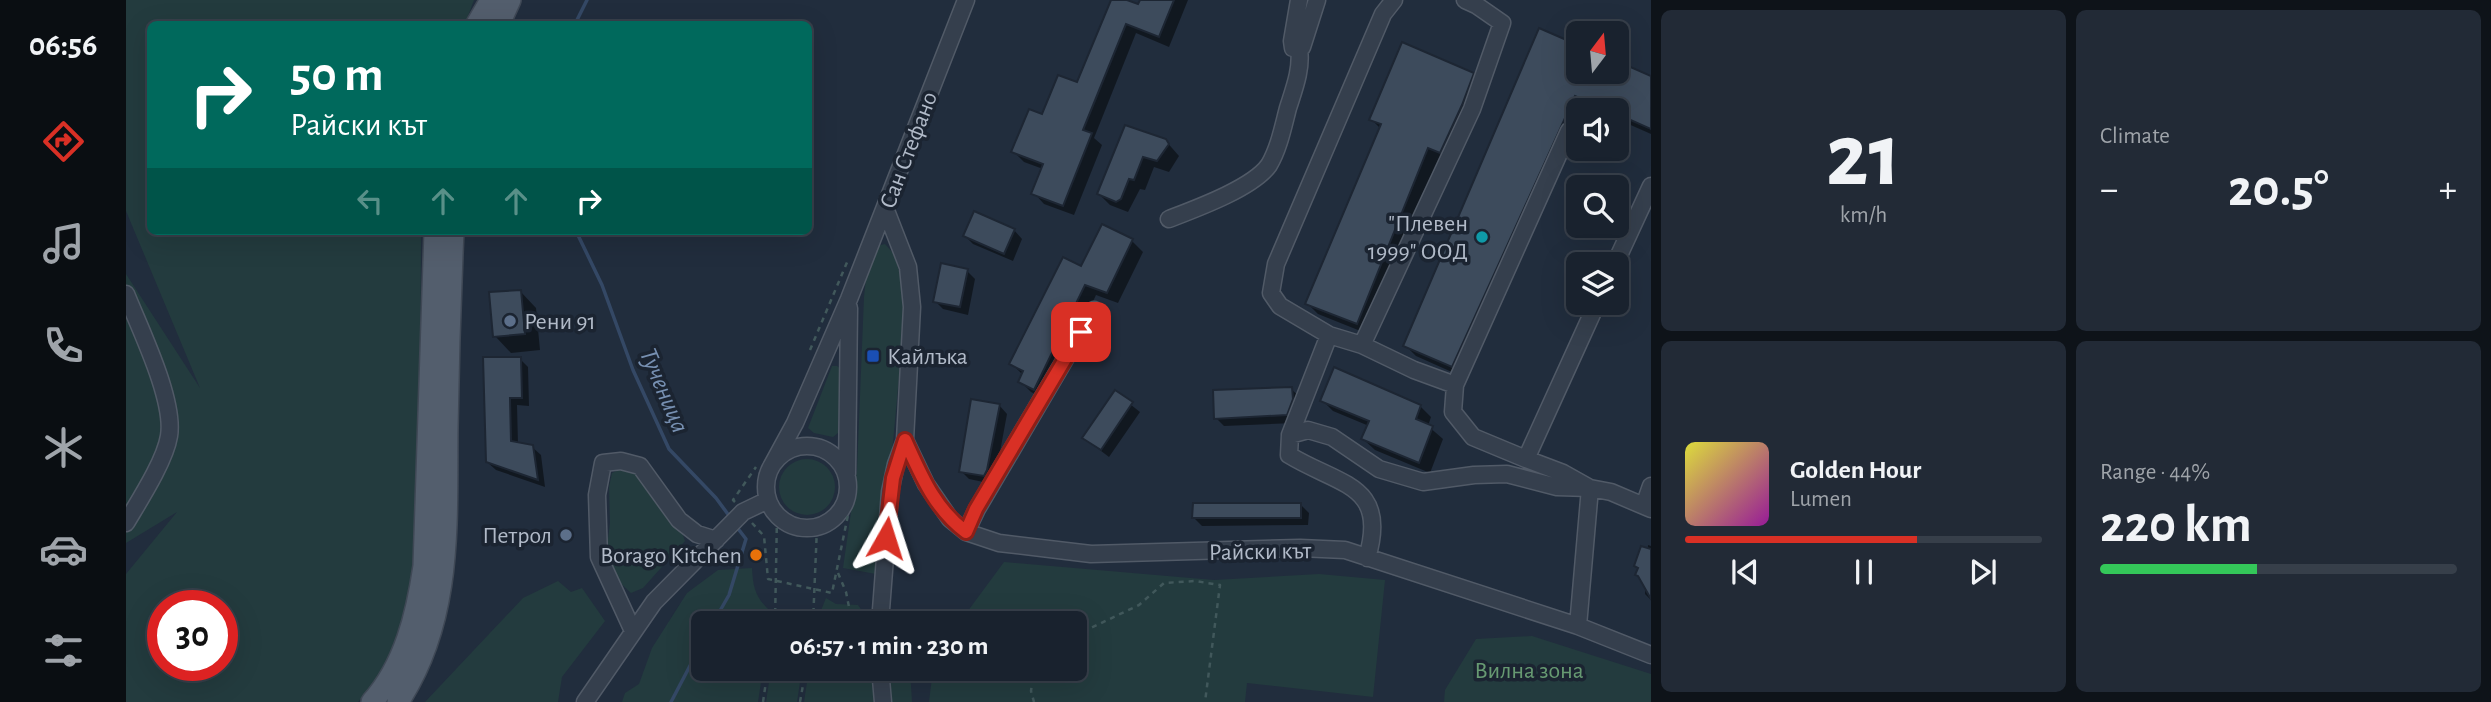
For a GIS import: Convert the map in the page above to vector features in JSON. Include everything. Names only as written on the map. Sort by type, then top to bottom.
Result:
[{"type":"main road","points":[[479,21],[491,0]]},
{"type":"main road","points":[[500,21],[510,0]]},
{"type":"main road","points":[[372,702],[383,690],[402,652],[416,610],[424,566],[435,235]]},
{"type":"main road","points":[[398,702],[422,661],[435,620],[444,572],[453,235]]},
{"type":"street","name":"Сан Стефано","points":[[764,466],[795,423],[849,299],[966,0]]},
{"type":"street","points":[[1299,49],[1293,48],[1292,41],[1300,0]]},
{"type":"street","points":[[1169,219],[1238,189],[1268,166],[1279,141],[1297,76],[1299,49],[1302,47],[1317,0]]},
{"type":"street","points":[[1394,0],[1383,14],[1276,264],[1271,293],[1280,306],[1329,335],[1362,345],[1414,370],[1455,385]]},
{"type":"street","points":[[1362,345],[1472,109],[1495,49],[1502,23],[1465,0]]},
{"type":"street","points":[[1566,138],[1455,385],[1453,412],[1473,437],[1563,473],[1590,488]]},
{"type":"street","points":[[1621,252],[1651,186]]},
{"type":"street","points":[[881,611],[891,492],[896,464],[905,440],[911,288],[905,258],[885,208]]},
{"type":"street","points":[[126,294],[169,406],[169,438],[151,480],[126,523]]},
{"type":"street","name":"Сан Стефано","points":[[847,474],[849,299]]},
{"type":"street","points":[[966,532],[976,509],[1094,310]]},
{"type":"street","points":[[1526,459],[1592,315]]},
{"type":"street","points":[[1329,335],[1290,435],[1289,455],[1336,478],[1362,495],[1373,516],[1374,534],[1367,558]]},
{"type":"street","points":[[1290,435],[1308,430],[1332,437],[1379,469],[1423,482],[1474,475],[1507,474],[1558,487],[1611,492],[1648,508],[1651,486]]},
{"type":"street","name":"Райски кът","points":[[905,440],[938,505],[950,519],[966,532],[999,543],[1091,554],[1300,548],[1345,550],[1578,626],[1651,655]]},
{"type":"street","points":[[810,445],[833,454],[842,463],[847,474],[848,497],[837,516],[817,527],[796,527],[777,515],[768,500],[764,466],[786,451],[810,445]]},
{"type":"street","points":[[633,631],[599,557],[597,495],[603,463],[621,461],[640,466],[679,520],[697,534],[721,534]]},
{"type":"street","points":[[1578,626],[1590,488]]},
{"type":"street","points":[[585,702],[654,602],[741,514],[768,500]]},
{"type":"street","points":[[881,681],[883,702]]},
{"type":"path","points":[[810,350],[851,252]]},
{"type":"path","points":[[764,466],[733,500],[741,514],[764,536],[768,579],[832,593],[848,515],[844,507]]},
{"type":"path","points":[[776,611],[777,515]]},
{"type":"path","points":[[814,611],[817,527]]},
{"type":"path","points":[[838,573],[846,592],[849,607],[846,611]]},
{"type":"path","points":[[1087,630],[1139,605],[1164,583],[1195,581],[1220,584],[1205,702]]},
{"type":"path","points":[[763,702],[766,681]]},
{"type":"path","points":[[800,702],[804,681]]},
{"type":"path","points":[[1032,681],[1031,691],[1034,702]]},
{"type":"green space","points":[[126,0],[474,0],[466,21],[147,21],[147,235],[421,235],[420,487],[415,566],[409,604],[398,641],[381,674],[358,702],[126,702],[126,574],[177,512],[126,543],[126,274],[200,388],[126,211]]},
{"type":"green space","points":[[885,244],[894,254],[902,281],[904,323],[893,442],[876,574],[843,568],[857,470],[866,278],[877,246]]},
{"type":"green space","points":[[832,366],[841,369],[838,433],[833,437],[814,433],[808,428]]},
{"type":"green space","points":[[802,459],[812,459],[827,467],[833,476],[833,498],[827,507],[812,515],[802,515],[784,503],[779,492],[779,482],[791,464]]},
{"type":"green space","points":[[623,468],[640,476],[681,530],[685,541],[643,588],[631,593],[615,578],[606,554],[610,523],[609,487],[612,473]]},
{"type":"green space","points":[[1004,562],[1214,580],[1319,574],[1385,580],[1373,697],[1247,683],[1245,702],[929,702],[932,681],[1087,681],[1087,611],[968,611]]},
{"type":"green space","points":[[752,568],[756,593],[770,611],[691,611],[691,681],[761,681],[758,702],[622,702],[625,693],[639,684],[652,648],[687,593],[718,570]]},
{"type":"green space","points":[[558,581],[571,592],[582,588],[605,621],[562,677],[558,702],[425,702],[523,598]]},
{"type":"green space","points":[[826,598],[836,604],[858,605],[862,611],[821,611]]},
{"type":"green space","name":"Вилна зона","points":[[1532,636],[1651,674],[1651,702],[1444,702],[1445,690],[1476,639]]},
{"type":"green space","points":[[769,681],[800,681],[797,702],[766,702]]},
{"type":"green space","points":[[807,681],[911,681],[912,702],[804,702]]},
{"type":"building","points":[[1111,0],[1127,0],[1138,4],[1140,0],[1174,0],[1159,37],[1126,24],[1083,130],[1092,133],[1063,206],[1031,194],[1043,164],[1011,152],[1029,109],[1042,114],[1058,75],[1077,82]]},
{"type":"building","name":"\"Плевен 1999\" ООД","points":[[1539,28],[1566,40],[1566,84],[1629,84],[1629,66],[1651,76],[1651,129],[1629,119],[1629,98],[1566,98],[1566,116],[1452,367],[1403,346]]},
{"type":"building","points":[[1402,42],[1474,73],[1440,153],[1428,148],[1357,324],[1305,304],[1381,124],[1369,120]]},
{"type":"building","points":[[1125,125],[1166,139],[1169,144],[1157,161],[1143,157],[1134,180],[1129,179],[1121,199],[1116,202],[1097,194]]},
{"type":"building","points":[[974,211],[1015,229],[1004,254],[963,236]]},
{"type":"building","points":[[1102,224],[1133,239],[1107,293],[1085,285],[1034,390],[1018,382],[1023,371],[1009,364],[1063,257],[1081,266]]},
{"type":"building","points":[[941,263],[968,269],[960,307],[933,302]]},
{"type":"building","points":[[521,290],[525,334],[493,337],[489,292]]},
{"type":"building","points":[[483,357],[521,357],[522,398],[510,398],[511,441],[533,445],[538,480],[486,462]]},
{"type":"building","points":[[1334,367],[1421,405],[1416,419],[1433,426],[1419,463],[1361,439],[1369,421],[1320,401]]},
{"type":"building","points":[[1292,387],[1293,399],[1287,415],[1214,419],[1213,390]]},
{"type":"building","points":[[1115,390],[1133,402],[1101,450],[1082,438]]},
{"type":"building","points":[[971,399],[1000,404],[984,476],[959,472]]},
{"type":"building","points":[[1193,503],[1301,503],[1301,518],[1192,518]]},
{"type":"building","points":[[1641,546],[1651,549],[1651,599],[1635,575],[1638,568],[1634,566]]},
{"type":"waterway","name":"Тученица","points":[[576,21],[587,0]]},
{"type":"waterway","name":"Тученица","points":[[578,235],[602,285],[633,370],[669,449],[716,498],[730,517]]},
{"type":"waterway","name":"Тученица","points":[[720,611],[729,595],[746,539],[736,526]]},
{"type":"waterway","name":"Тученица","points":[[671,702],[691,664]]},
{"type":"place","name":"\"Плевен 1999\" ООД","points":[[1482,237]]},
{"type":"place","name":"Рени 91","points":[[510,321]]},
{"type":"place","name":"Кайлъка","points":[[873,356]]},
{"type":"place","name":"Петрол","points":[[566,535]]},
{"type":"place","name":"Borago Kitchen","points":[[756,555]]},
{"type":"route","points":[[886,538],[893,478],[905,440],[938,505],[966,532],[976,509],[1081,332]]}]
